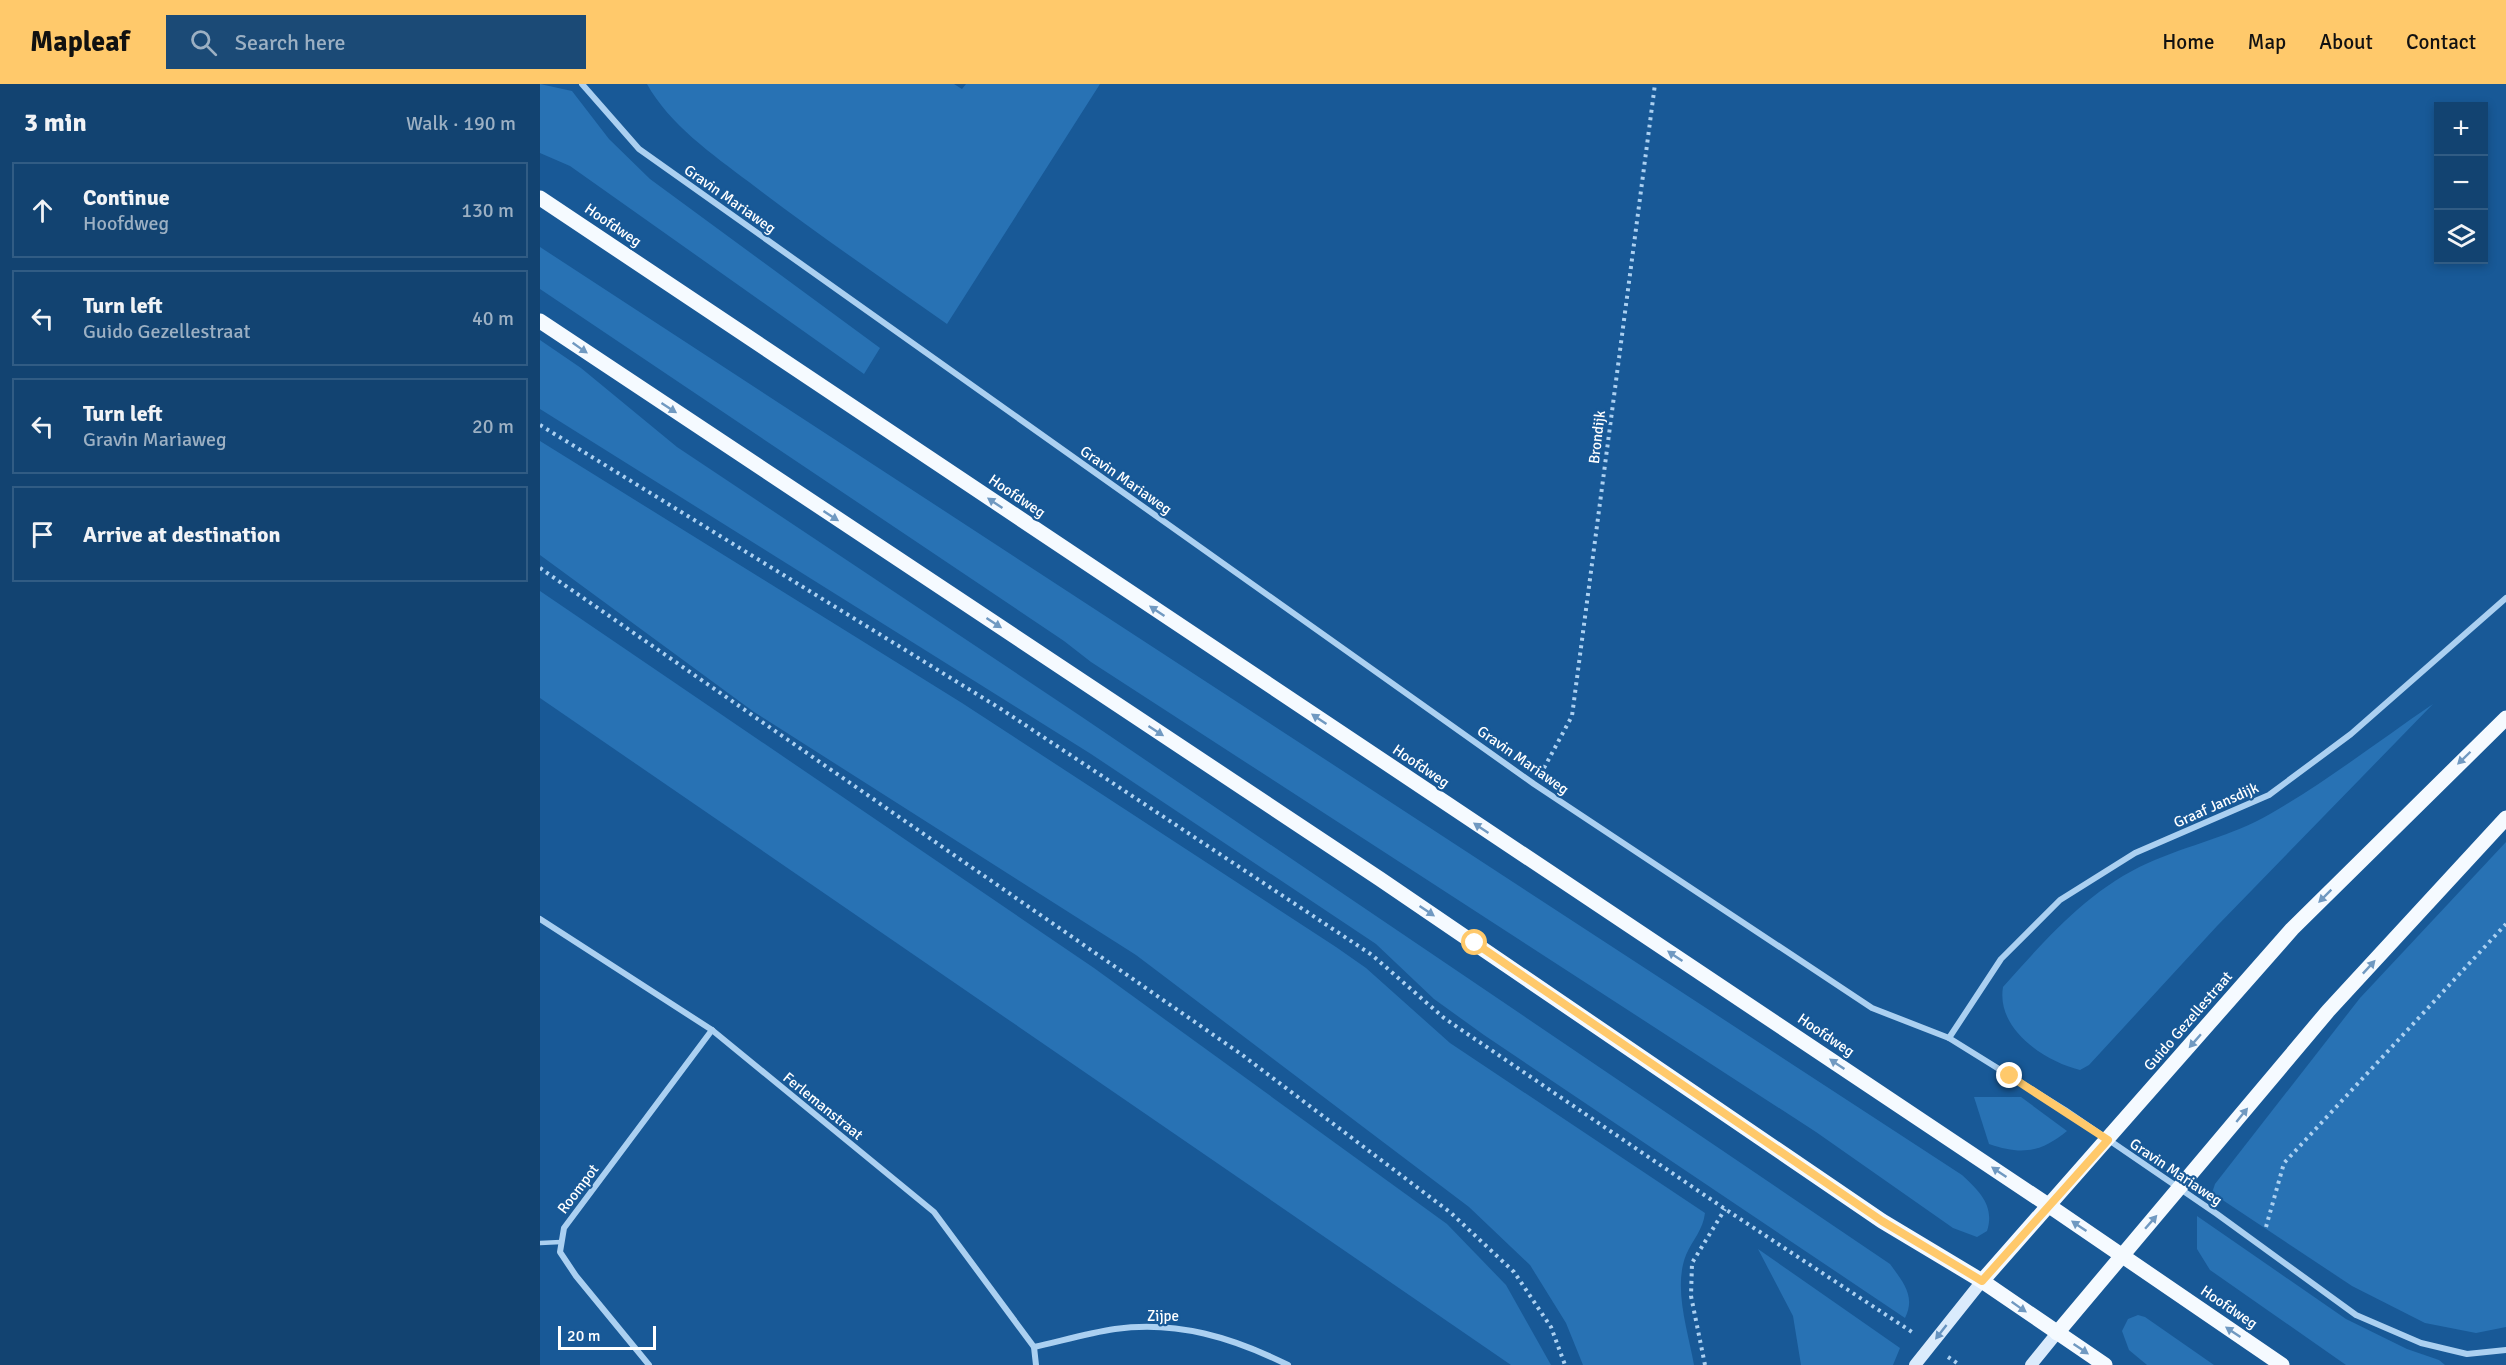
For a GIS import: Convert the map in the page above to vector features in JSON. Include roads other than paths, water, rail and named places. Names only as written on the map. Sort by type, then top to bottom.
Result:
[{"type":"main road","name":"Hoofdweg","points":[[540,198],[2048,1205],[2282,1365]]},
{"type":"main road","points":[[540,321],[1380,879],[1882,1221],[1982,1281],[2105,1365]]},
{"type":"main road","name":"Guido Gezellestraat","points":[[1915,1365],[1982,1281],[2292,929],[2506,718]]},
{"type":"main road","points":[[2031,1365],[2328,1011],[2506,818]]},
{"type":"street","name":"Gravin Mariaweg","points":[[582,84],[639,149],[1534,784],[1872,1008],[1949,1038],[2181,1189],[2356,1315],[2421,1343],[2467,1354],[2506,1350]]},
{"type":"street","name":"Graaf Jansdijk","points":[[1949,1038],[2001,959],[2060,900],[2135,853],[2269,795],[2351,734],[2506,598]]},
{"type":"street","name":"Ferlemanstraat","points":[[540,919],[712,1030],[934,1212],[1034,1347]]},
{"type":"street","name":"Roompot","points":[[561,1242],[564,1228],[712,1030]]},
{"type":"street","points":[[561,1242],[560,1252],[576,1276],[649,1365]]},
{"type":"street","name":"Zijpe","points":[[1034,1347],[1116,1328],[1188,1328],[1246,1344],[1288,1365]]},
{"type":"street","points":[[1034,1347],[1036,1365]]},
{"type":"lane","points":[[540,1243],[561,1242]]}]
